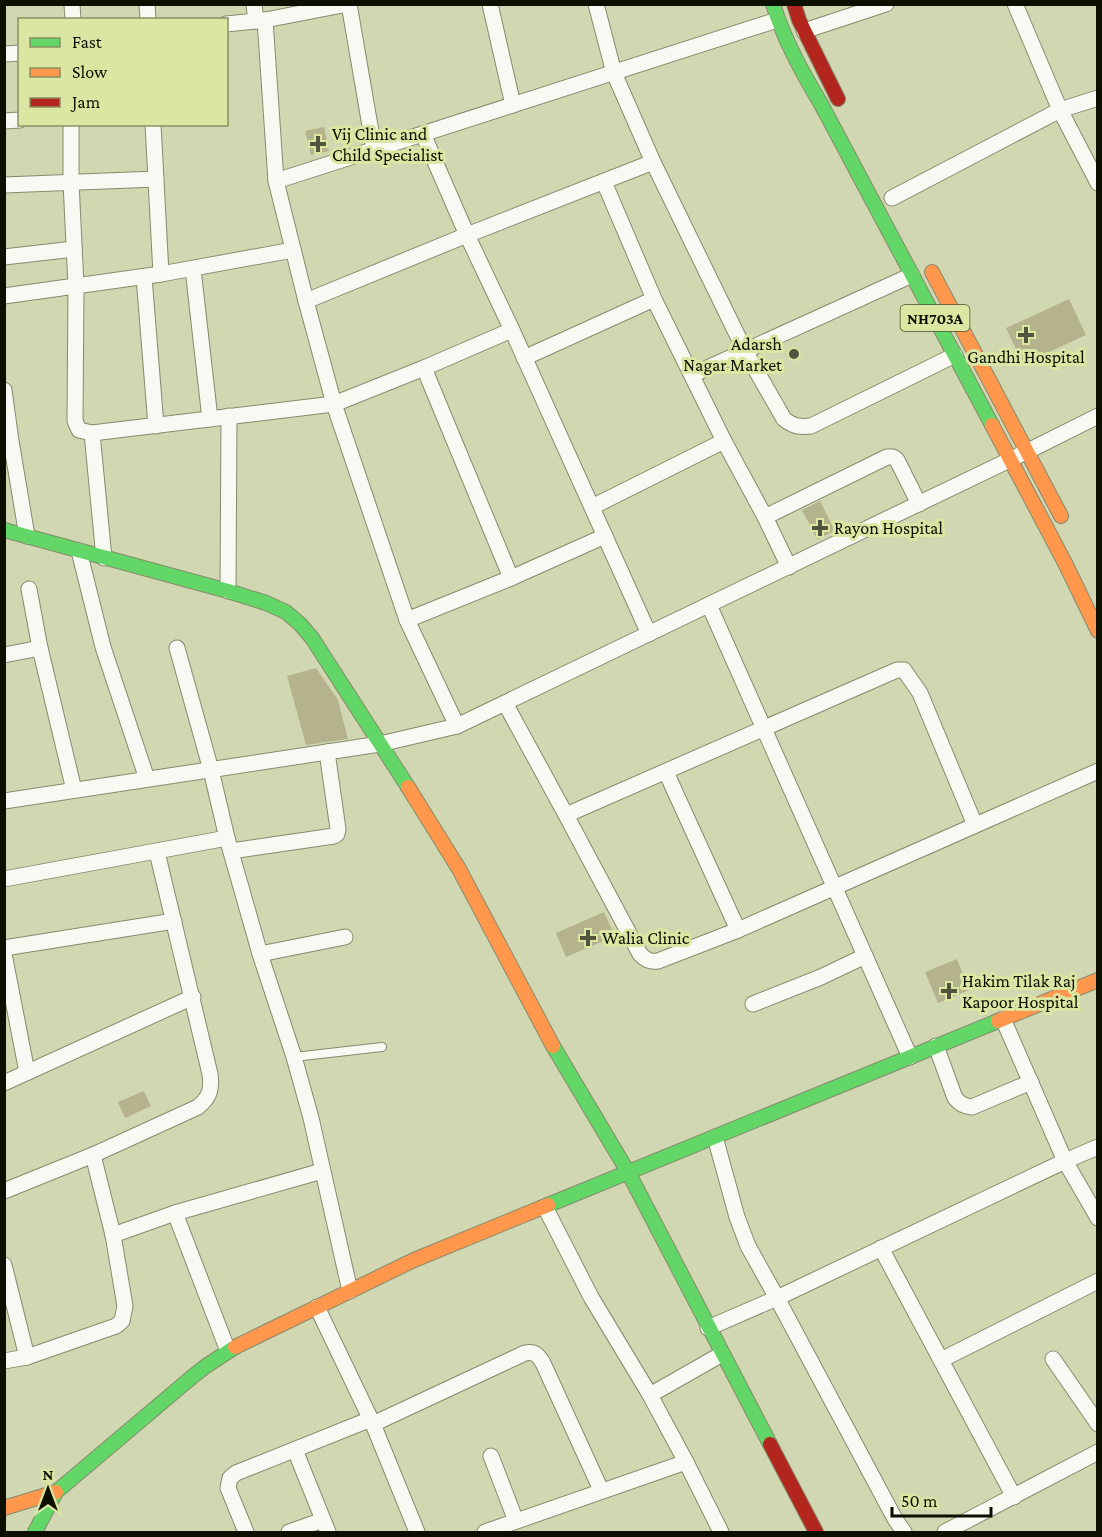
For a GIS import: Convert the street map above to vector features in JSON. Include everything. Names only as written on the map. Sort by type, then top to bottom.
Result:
[{"type":"main road","points":[[794,4],[804,31],[846,114]]},
{"type":"main road","name":"NH703A","points":[[775,12],[789,47],[1065,562],[1098,631]]},
{"type":"main road","name":"NH703A","points":[[925,260],[1069,531]]},
{"type":"main road","points":[[4,530],[266,603],[286,612],[300,624],[312,639],[459,869],[564,1066],[628,1172],[816,1533]]},
{"type":"main road","points":[[35,1533],[56,1492],[192,1377],[228,1351],[414,1260],[1098,980]]},
{"type":"main road","points":[[4,1508],[56,1492]]},
{"type":"street","points":[[254,4],[261,21],[276,181],[334,404],[407,620],[457,726]]},
{"type":"street","points":[[228,24],[261,21],[348,4],[374,149]]},
{"type":"street","points":[[490,4],[513,105]]},
{"type":"street","points":[[596,4],[614,73],[653,162],[745,351],[784,419],[792,425],[811,426],[955,355]]},
{"type":"street","points":[[804,31],[886,4]]},
{"type":"street","points":[[1015,4],[1060,110],[1098,183]]},
{"type":"street","points":[[276,181],[614,73],[775,12]]},
{"type":"street","points":[[892,198],[1060,110],[1098,98]]},
{"type":"street","points":[[71,126],[75,286],[75,421],[79,430],[92,433],[334,404],[512,330]]},
{"type":"street","points":[[153,126],[161,274]]},
{"type":"street","points":[[423,134],[649,634]]},
{"type":"street","points":[[306,301],[653,162]]},
{"type":"street","points":[[4,185],[156,179]]},
{"type":"street","points":[[604,182],[654,299],[789,567]]},
{"type":"street","points":[[4,257],[74,249]]},
{"type":"street","points":[[4,296],[144,277],[293,250]]},
{"type":"street","points":[[193,269],[210,419]]},
{"type":"street","points":[[692,375],[912,275]]},
{"type":"street","points":[[144,277],[156,426]]},
{"type":"street","points":[[524,357],[654,299]]},
{"type":"street","points":[[424,368],[511,578]]},
{"type":"street","points":[[4,390],[10,441],[27,536]]},
{"type":"street","points":[[228,591],[229,416]]},
{"type":"street","points":[[4,801],[380,744],[457,726],[1098,416]]},
{"type":"street","points":[[92,433],[104,558]]},
{"type":"street","points":[[592,507],[724,441]]},
{"type":"street","points":[[765,517],[887,457],[897,460],[919,504]]},
{"type":"street","points":[[407,620],[511,578],[605,536]]},
{"type":"street","points":[[79,551],[103,647],[147,779]]},
{"type":"street","points":[[29,589],[40,648],[74,790]]},
{"type":"street","points":[[709,605],[910,1057]]},
{"type":"street","points":[[4,655],[40,648]]},
{"type":"street","points":[[177,648],[260,954],[294,1057],[311,1118],[350,1291]]},
{"type":"street","points":[[566,815],[890,672],[904,670],[920,693],[975,825]]},
{"type":"street","points":[[505,703],[640,954],[651,962],[738,930],[1098,771]]},
{"type":"street","points":[[4,879],[157,852],[337,834],[327,752]]},
{"type":"street","points":[[666,772],[738,930]]},
{"type":"street","points":[[4,1191],[93,1155],[198,1107],[206,1100],[212,1087],[193,997],[157,852]]},
{"type":"street","points":[[4,948],[174,921]]},
{"type":"street","points":[[260,954],[345,937]]},
{"type":"street","points":[[4,954],[27,1072]]},
{"type":"street","points":[[753,1004],[821,977],[865,956]]},
{"type":"street","points":[[4,1083],[193,997]]},
{"type":"street","points":[[1003,1019],[1065,1161],[1098,1218]]},
{"type":"street","points":[[936,1046],[955,1098],[960,1104],[972,1107],[1031,1082]]},
{"type":"street","points":[[715,1137],[737,1217],[748,1246],[904,1533]]},
{"type":"street","points":[[708,1328],[777,1298],[1098,1147]]},
{"type":"street","points":[[4,1361],[27,1357],[116,1326],[122,1320],[125,1305],[113,1235],[93,1155]]},
{"type":"street","points":[[113,1235],[175,1213],[322,1171]]},
{"type":"street","points":[[545,1207],[591,1297],[650,1395],[721,1533]]},
{"type":"street","points":[[175,1213],[228,1351]]},
{"type":"street","points":[[881,1248],[1014,1497]]},
{"type":"street","points":[[4,1265],[27,1357]]},
{"type":"street","points":[[941,1360],[1098,1281]]},
{"type":"street","points":[[317,1308],[372,1421],[417,1533]]},
{"type":"street","points":[[246,1533],[228,1488],[230,1478],[236,1473],[372,1421],[525,1353],[533,1352],[543,1363],[602,1490]]},
{"type":"street","points":[[650,1395],[722,1354]]},
{"type":"street","points":[[1053,1359],[1098,1424]]},
{"type":"street","points":[[289,1533],[325,1527],[295,1450]]},
{"type":"street","points":[[945,1533],[1098,1452]]},
{"type":"street","points":[[491,1456],[516,1521]]},
{"type":"street","points":[[485,1533],[686,1462]]},
{"type":"lane","points":[[294,1057],[382,1047]]},
{"type":"building","points":[[324,127],[329,151],[311,155],[305,131]]},
{"type":"building","points":[[1069,299],[1086,335],[1023,364],[1006,328]]},
{"type":"building","points":[[820,501],[835,531],[817,539],[802,510]]},
{"type":"building","points":[[316,668],[338,700],[348,739],[306,745],[287,676]]},
{"type":"building","points":[[604,912],[615,936],[566,957],[556,933]]},
{"type":"building","points":[[957,959],[969,990],[938,1003],[925,972]]},
{"type":"building","points":[[144,1091],[151,1106],[125,1118],[118,1102]]},
{"type":"traffic: fast","points":[[773,4],[782,30],[800,68],[992,425]]},
{"type":"traffic: fast","points":[[4,530],[228,591],[286,612],[312,638],[408,787]]},
{"type":"traffic: fast","points":[[548,1205],[998,1021]]},
{"type":"traffic: fast","points":[[553,1046],[628,1172],[770,1444]]},
{"type":"traffic: fast","points":[[35,1532],[56,1492],[192,1377],[235,1347]]},
{"type":"traffic: slow","points":[[932,272],[1061,516]]},
{"type":"traffic: slow","points":[[992,425],[1098,631]]},
{"type":"traffic: slow","points":[[408,787],[459,869],[553,1046]]},
{"type":"traffic: slow","points":[[998,1021],[1098,980]]},
{"type":"traffic: slow","points":[[235,1347],[414,1260],[548,1205]]},
{"type":"traffic: slow","points":[[4,1508],[56,1492]]},
{"type":"traffic: jam","points":[[794,4],[799,20],[838,99]]},
{"type":"traffic: jam","points":[[770,1444],[816,1532]]},
{"type":"place","name":"Vij Clinic and Child Specialist","points":[[318,144]]},
{"type":"place","name":"Gandhi Hospital","points":[[1026,335]]},
{"type":"place","name":"Adarsh Nagar Market","points":[[794,354]]},
{"type":"place","name":"Rayon Hospital","points":[[820,528]]},
{"type":"place","name":"Walia Clinic","points":[[588,938]]},
{"type":"place","name":"Hakim Tilak Raj Kapoor Hospital","points":[[949,991]]}]
